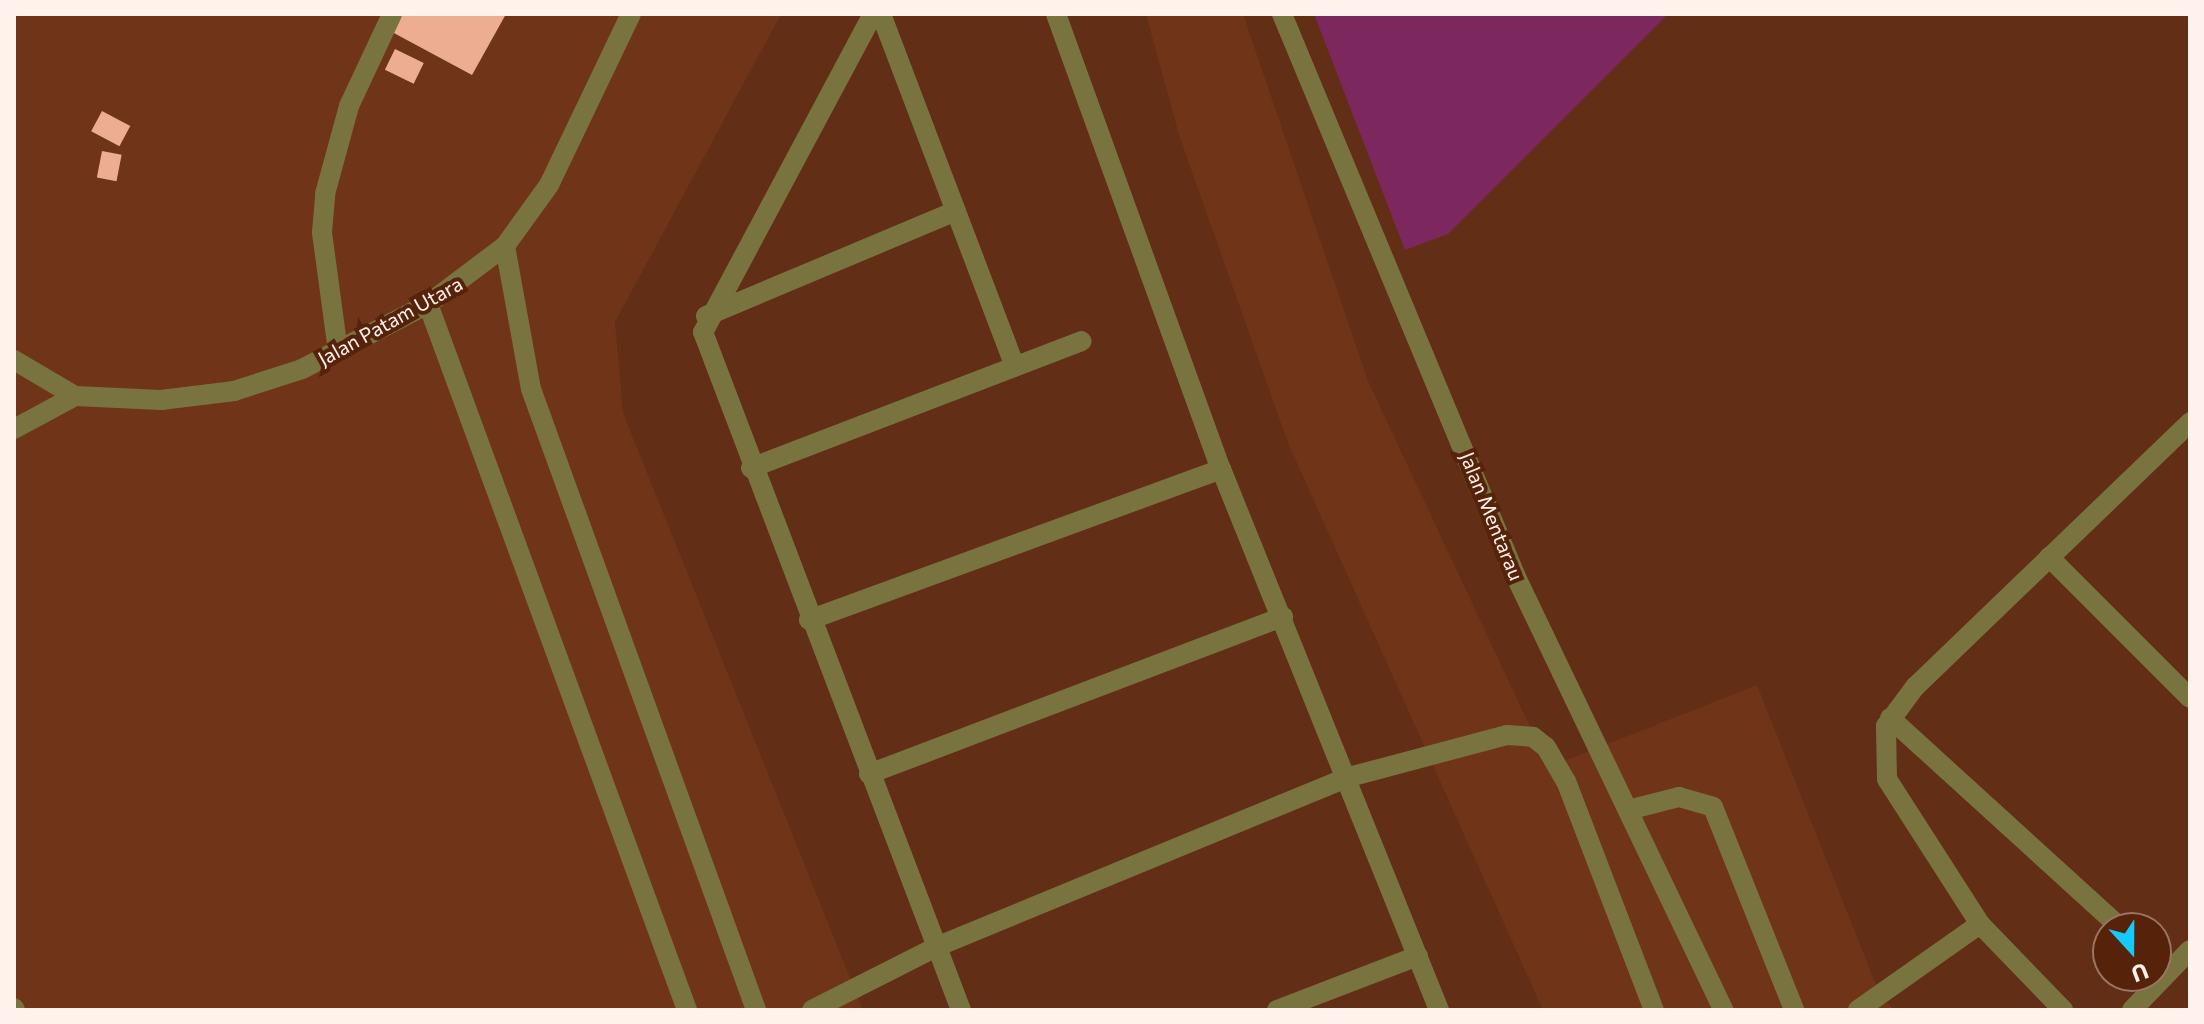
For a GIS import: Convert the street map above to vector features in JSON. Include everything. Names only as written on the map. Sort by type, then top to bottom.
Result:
[{"type":"street","points":[[338,351],[322,232],[325,194],[349,106],[392,14]]},
{"type":"street","name":"Jalan Patam Utara","points":[[14,360],[75,396],[161,400],[234,391],[338,351],[428,304],[505,246],[549,185],[631,14]]},
{"type":"street","points":[[873,14],[706,316],[710,356],[751,468],[961,1010]]},
{"type":"street","points":[[881,14],[1015,366]]},
{"type":"street","points":[[1056,14],[1221,469],[1349,777],[1439,1010]]},
{"type":"street","name":"Jalan Mentarau","points":[[1282,14],[1516,577],[1723,1010]]},
{"type":"street","points":[[706,316],[956,211]]},
{"type":"street","points":[[505,246],[531,389],[756,1010]]},
{"type":"street","points":[[428,304],[687,1010]]},
{"type":"street","points":[[751,468],[1081,341]]},
{"type":"street","points":[[14,429],[75,396]]},
{"type":"street","points":[[2063,1010],[1980,924],[1887,779],[1881,745],[1890,718],[2049,557],[2190,422]]},
{"type":"street","points":[[809,620],[1221,469]]},
{"type":"street","points":[[2049,557],[2190,698]]},
{"type":"street","points":[[869,774],[1283,617]]},
{"type":"street","points":[[1890,718],[2103,912]]},
{"type":"street","points":[[812,1010],[936,947],[1349,777],[1507,735],[1533,737],[1546,747],[1654,1010]]},
{"type":"street","points":[[1628,810],[1679,797],[1713,807],[1794,1010]]},
{"type":"street","points":[[1858,1010],[1980,924]]},
{"type":"street","points":[[2172,960],[2190,950]]},
{"type":"street","points":[[1277,1010],[1418,956]]},
{"type":"street","points":[[2132,1010],[2144,992]]},
{"type":"shaded area","points":[[14,14],[781,14],[615,322],[623,413],[863,1010],[14,1010]]},
{"type":"shaded area","points":[[1146,14],[1243,14],[1368,381],[1549,767],[1757,685],[1880,995],[1895,1010],[1543,1010],[1288,443],[1179,135]]},
{"type":"shaded area","points":[[1314,14],[1668,14],[1448,234],[1405,250]]},
{"type":"building","points":[[402,14],[506,14],[472,75],[392,32]]},
{"type":"building","points":[[395,49],[424,63],[414,84],[385,70]]},
{"type":"building","points":[[102,111],[130,126],[119,146],[91,131]]},
{"type":"building","points":[[102,151],[122,155],[116,181],[97,178]]}]
